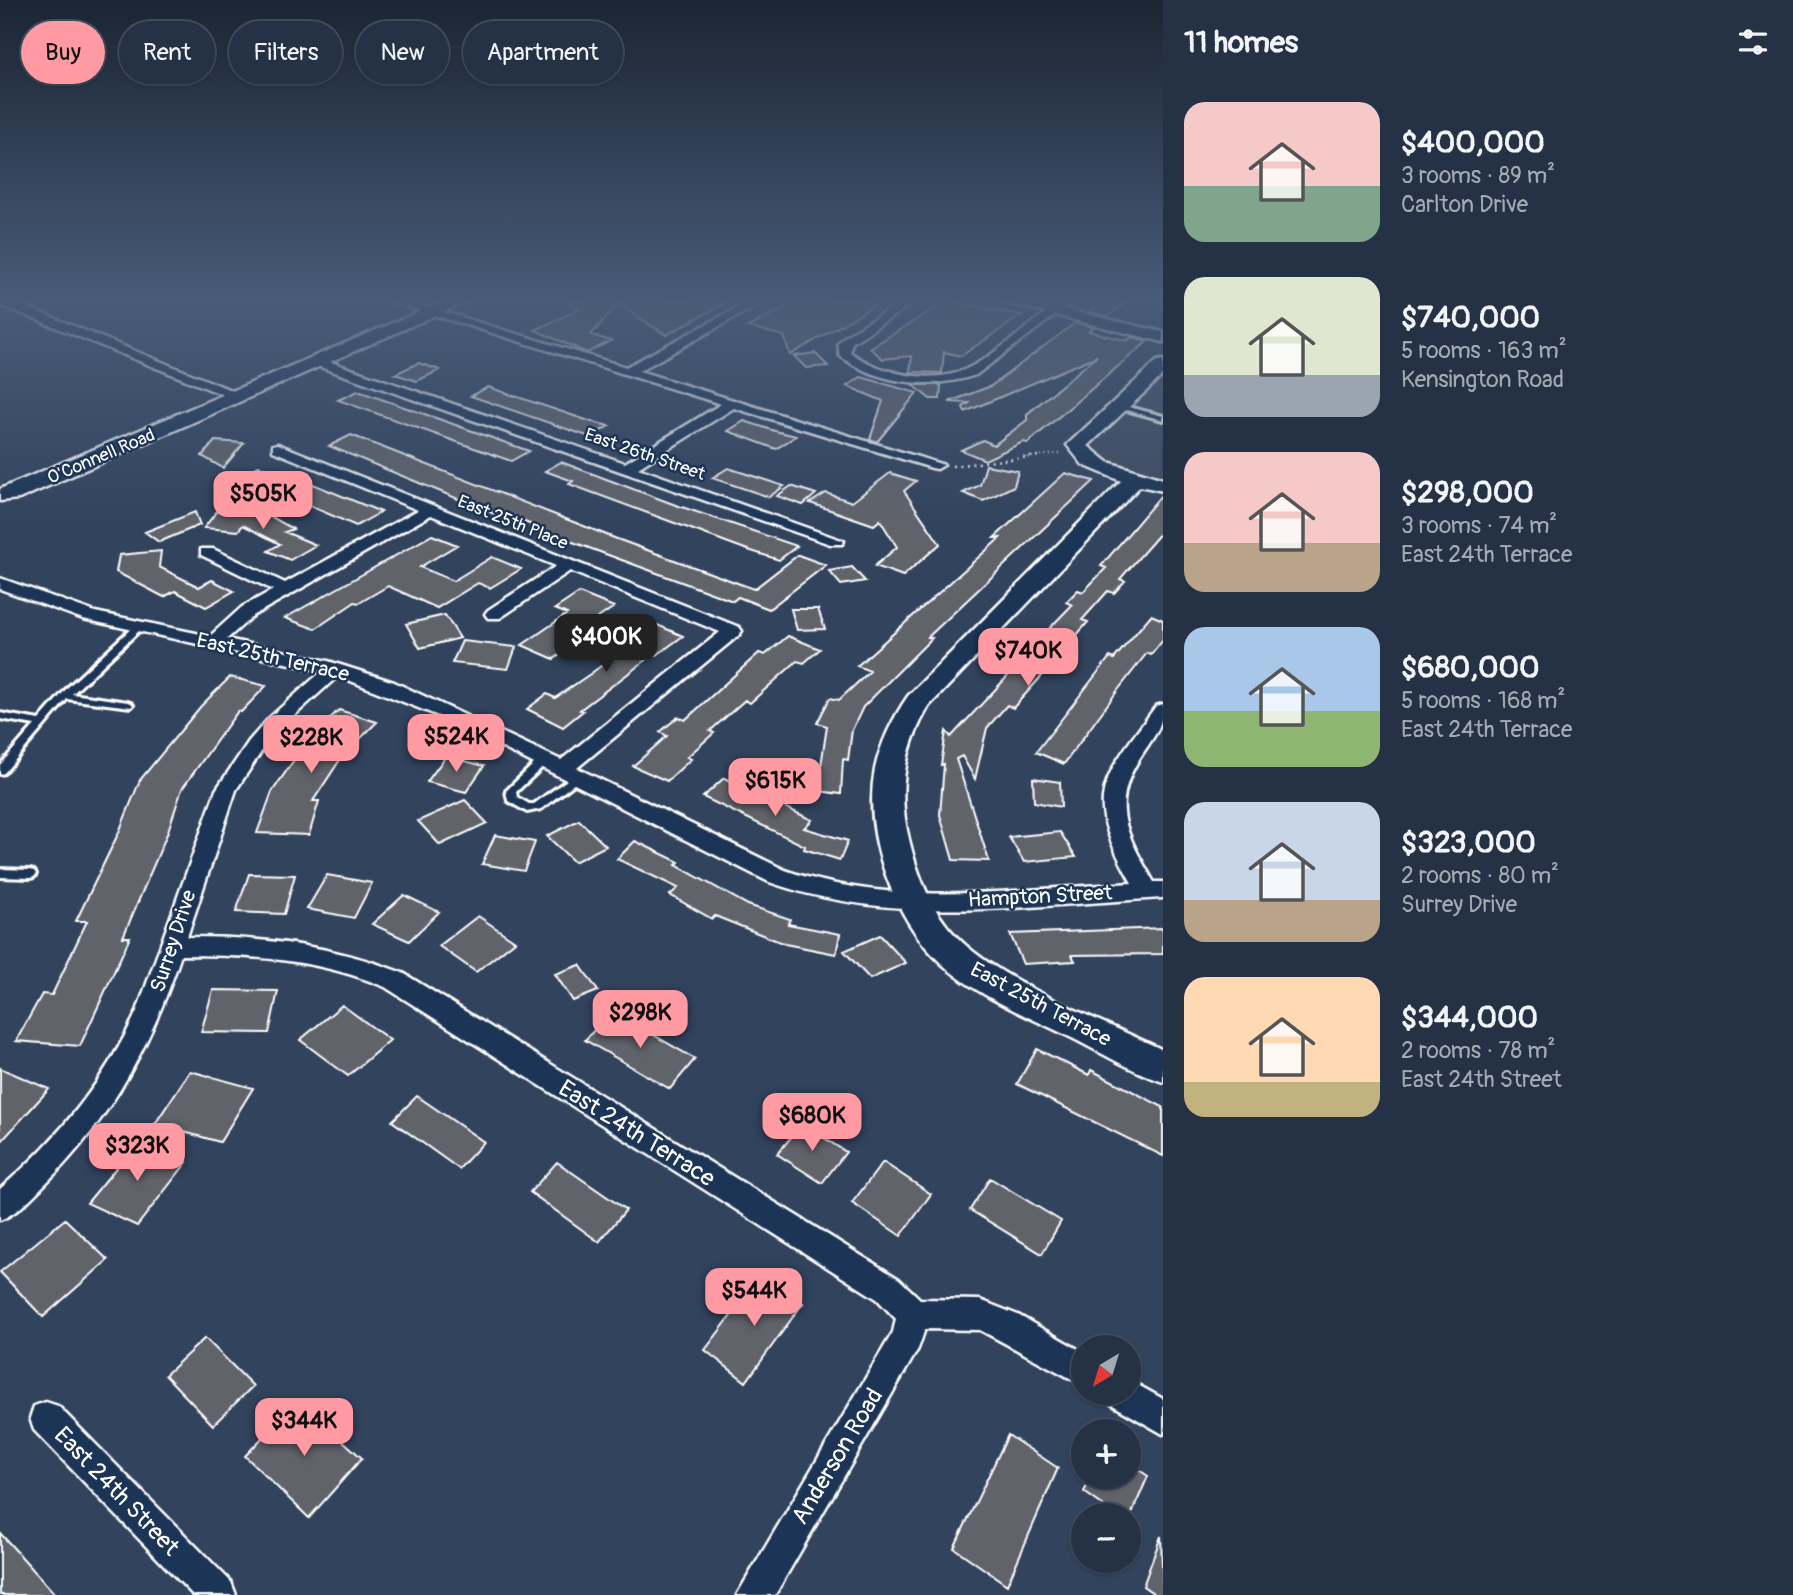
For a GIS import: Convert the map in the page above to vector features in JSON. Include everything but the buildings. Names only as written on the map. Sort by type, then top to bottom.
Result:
[{"type":"street","points":[[187,375],[241,397]]},
{"type":"street","name":"O'Connell Road","points":[[4,497],[292,375]]},
{"type":"street","name":"East 26th Street","points":[[357,375],[836,541]]},
{"type":"street","points":[[639,375],[937,465]]},
{"type":"street","points":[[909,375],[934,380],[962,375]]},
{"type":"street","points":[[1155,375],[1080,439],[1076,455],[1100,466],[1163,485]]},
{"type":"street","points":[[628,468],[732,403]]},
{"type":"street","name":"East 25th Place","points":[[278,449],[733,631],[562,769]]},
{"type":"street","points":[[916,902],[897,854],[887,803],[890,761],[900,731],[924,696],[1136,478]]},
{"type":"street","points":[[214,642],[233,622],[430,509]]},
{"type":"street","points":[[207,552],[286,590]]},
{"type":"street","points":[[494,614],[568,565]]},
{"type":"street","name":"East 25th Terrace","points":[[0,583],[56,606],[137,628],[335,669],[432,705],[799,884],[851,898],[916,902],[934,934],[951,954],[974,971],[1163,1067]]},
{"type":"street","name":"Surrey Drive","points":[[0,1208],[68,1143],[117,1077],[136,1045],[226,790],[270,729],[335,669]]},
{"type":"street","points":[[1155,890],[1117,834],[1111,814],[1110,796],[1124,764],[1163,710]]},
{"type":"street","name":"Hampton Street","points":[[916,902],[1155,890]]},
{"type":"street","name":"East 24th Terrace","points":[[172,946],[291,948],[331,956],[394,980],[888,1289],[913,1314]]},
{"type":"street","points":[[913,1314],[980,1315],[1007,1326],[1071,1362]]},
{"type":"street","name":"Anderson Road","points":[[754,1595],[907,1338],[913,1314]]},
{"type":"street","points":[[1141,1405],[1163,1418]]},
{"type":"street","name":"East 24th Street","points":[[46,1418],[218,1595]]},
{"type":"lane","points":[[1117,406],[1163,418]]},
{"type":"lane","points":[[0,771],[65,696],[137,628]]},
{"type":"lane","points":[[65,696],[128,705]]},
{"type":"lane","points":[[0,716],[42,723]]},
{"type":"lane","points":[[562,769],[537,807],[527,808],[512,799],[511,791],[562,769]]},
{"type":"lane","points":[[0,873],[30,874]]},
{"type":"path","points":[[937,465],[961,466],[1076,455]]},
{"type":"shaded area","points":[[1163,375],[1163,481],[1115,467],[1088,450],[1087,444]]}]
